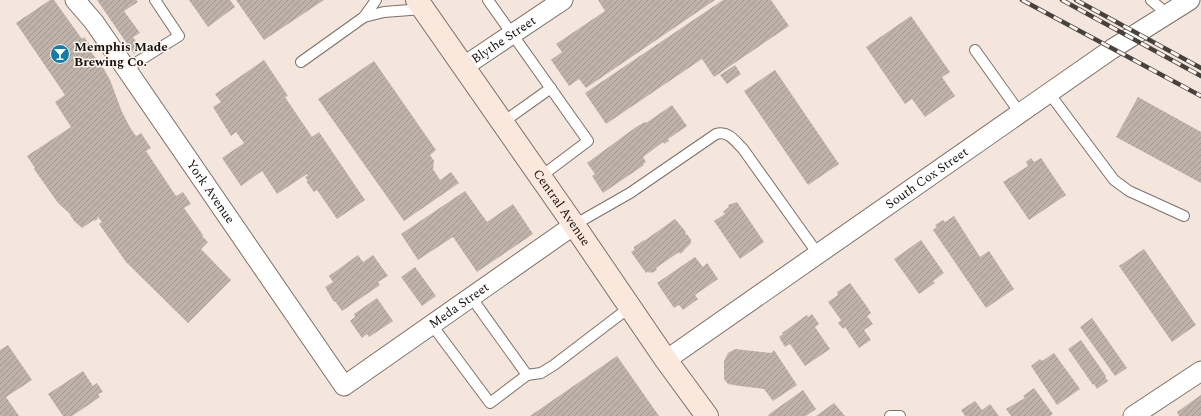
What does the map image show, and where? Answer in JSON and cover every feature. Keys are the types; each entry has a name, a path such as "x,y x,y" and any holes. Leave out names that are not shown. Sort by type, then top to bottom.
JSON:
{"main road":[{"name":"Central Avenue","path":"420,5 574,225 666,360 707,416"}],"street":[{"name":"York Avenue","path":"75,0 94,22 344,386"},
{"name":"Blythe Street","path":"463,67 563,0"},
{"name":"South Cox Street","path":"666,360 1112,49 1190,0"},
{"name":"Meda Street","path":"344,386 574,225"},
{"path":"1133,416 1201,371"}],"lane":[{"path":"126,69 179,36 154,0"},
{"path":"301,62 364,17 376,0"},
{"path":"488,0 588,141 540,177"},
{"path":"1151,0 1167,14"},
{"path":"364,17 420,5"},
{"path":"975,50 1020,113"},
{"path":"502,123 551,88"},
{"path":"1049,93 1114,180 1129,191 1184,216"},
{"path":"574,225 630,193 716,134 725,133 743,149 818,254"},
{"path":"471,297 527,375"},
{"path":"432,325 490,403 527,375 541,373 554,365 630,307"},
{"path":"890,416 900,416"}],"building":[{"path":"50,0 54,0 82,39 84,37 91,46 88,48 104,69 110,80 122,112 131,129 136,136 141,133 151,148 146,151 176,196 183,192 191,204 184,208 203,235 202,236 208,242 201,249 231,280 188,323 126,262 99,224 102,222 98,217 98,219 82,228 74,221 69,213 58,203 34,169 35,168 27,156 71,127 55,102 65,95 16,23"},
{"path":"97,0 136,0 138,2 124,11 140,33 133,37 141,49 134,54"},
{"path":"189,0 230,0 235,7 208,27"},
{"path":"236,0 324,0 264,40"},
{"path":"598,0 715,0 586,88 579,79 569,86 551,60 562,52 556,44 605,11"},
{"path":"723,0 771,0 789,26 714,77 702,59 606,124 585,93"},
{"path":"911,16 950,72 942,77 955,96 925,117 912,99 905,104 866,47"},
{"path":"264,60 288,96 285,97 312,137 319,132 365,200 337,219 317,190 314,192 306,181 308,181 305,177 308,175 307,174 277,194 262,171 241,186 222,158 244,143 236,132 231,136 213,107 221,102 215,94"},
{"path":"374,61 436,150 430,155 434,161 433,169 440,180 451,172 459,183 404,221 318,99"},
{"path":"735,65 741,74 727,84 720,75"},
{"path":"775,70 839,164 808,185 744,91"},
{"path":"1138,97 1201,132 1201,183 1116,137"},
{"path":"672,105 687,126 668,139 669,141 664,144 663,142 643,157 646,162 643,164 644,165 603,193 592,176 595,174 587,163 636,127 645,122 646,123"},
{"path":"1031,158 1034,162 1041,158 1066,195 1029,220 1003,182 1028,166 1026,162"},
{"path":"465,191 487,222 513,204 533,234 477,272 453,237 418,260 401,234"},
{"path":"737,202 764,242 740,259 714,221 725,214 723,212 729,207 728,205"},
{"path":"954,216 980,257 989,251 1014,289 986,308 933,230 937,227 935,225 943,220 945,222"},
{"path":"675,219 686,232 685,233 691,240 691,243 680,254 679,252 656,268 657,270 652,273 649,273 648,271 646,273 631,252 634,250 634,247"},
{"path":"921,240 944,273 933,281 935,283 919,294 894,259"},
{"path":"1144,249 1196,325 1172,342 1119,266"},
{"path":"358,255 363,262 373,255 388,276 378,282 380,285 342,311 335,301 334,302 325,287 333,282 329,276"},
{"path":"695,257 703,267 707,263 718,279 695,295 698,299 683,310 679,305 674,308 657,283"},
{"path":"415,267 436,296 422,306 401,277"},
{"path":"850,283 871,313 867,316 873,324 864,330 871,340 859,348 845,327 843,329 838,323 841,320 828,302 838,295 837,292"},
{"path":"377,298 393,321 369,337 367,334 362,338 350,321 355,317 354,314"},
{"path":"812,314 819,324 815,327 830,349 805,366 790,344 785,347 779,337 783,334 782,333 807,315 808,317"},
{"path":"1092,318 1127,368 1115,376 1080,327"},
{"path":"1081,340 1108,381 1097,389 1068,349"},
{"path":"8,345 32,380 6,397 19,416 0,416 0,350"},
{"path":"735,349 771,353 774,350 797,385 773,401 764,389 728,384 724,379 724,361 728,353"},
{"path":"1054,353 1080,389 1057,405 1031,366 1040,359 1042,361"},
{"path":"617,356 659,416 530,416"},
{"path":"83,371 93,386 97,383 103,392 98,394 100,397 72,416 63,416 48,394"},
{"path":"1034,388 1053,414 1050,416 1011,416 1006,409 1025,398 1023,396"},
{"path":"803,390 816,409 806,416 768,415"},
{"path":"1201,395 1201,416 1179,416 1177,412"},
{"path":"975,401 982,410 990,404 999,416 965,416 961,410"},
{"path":"834,403 845,416 816,416"}],"railway":[{"path":"1022,0 1201,96"},
{"path":"1062,0 1201,76"},
{"path":"1076,0 1201,68"}],"place":[{"name":"Memphis Made Brewing Co.","path":"60,54"}]}
